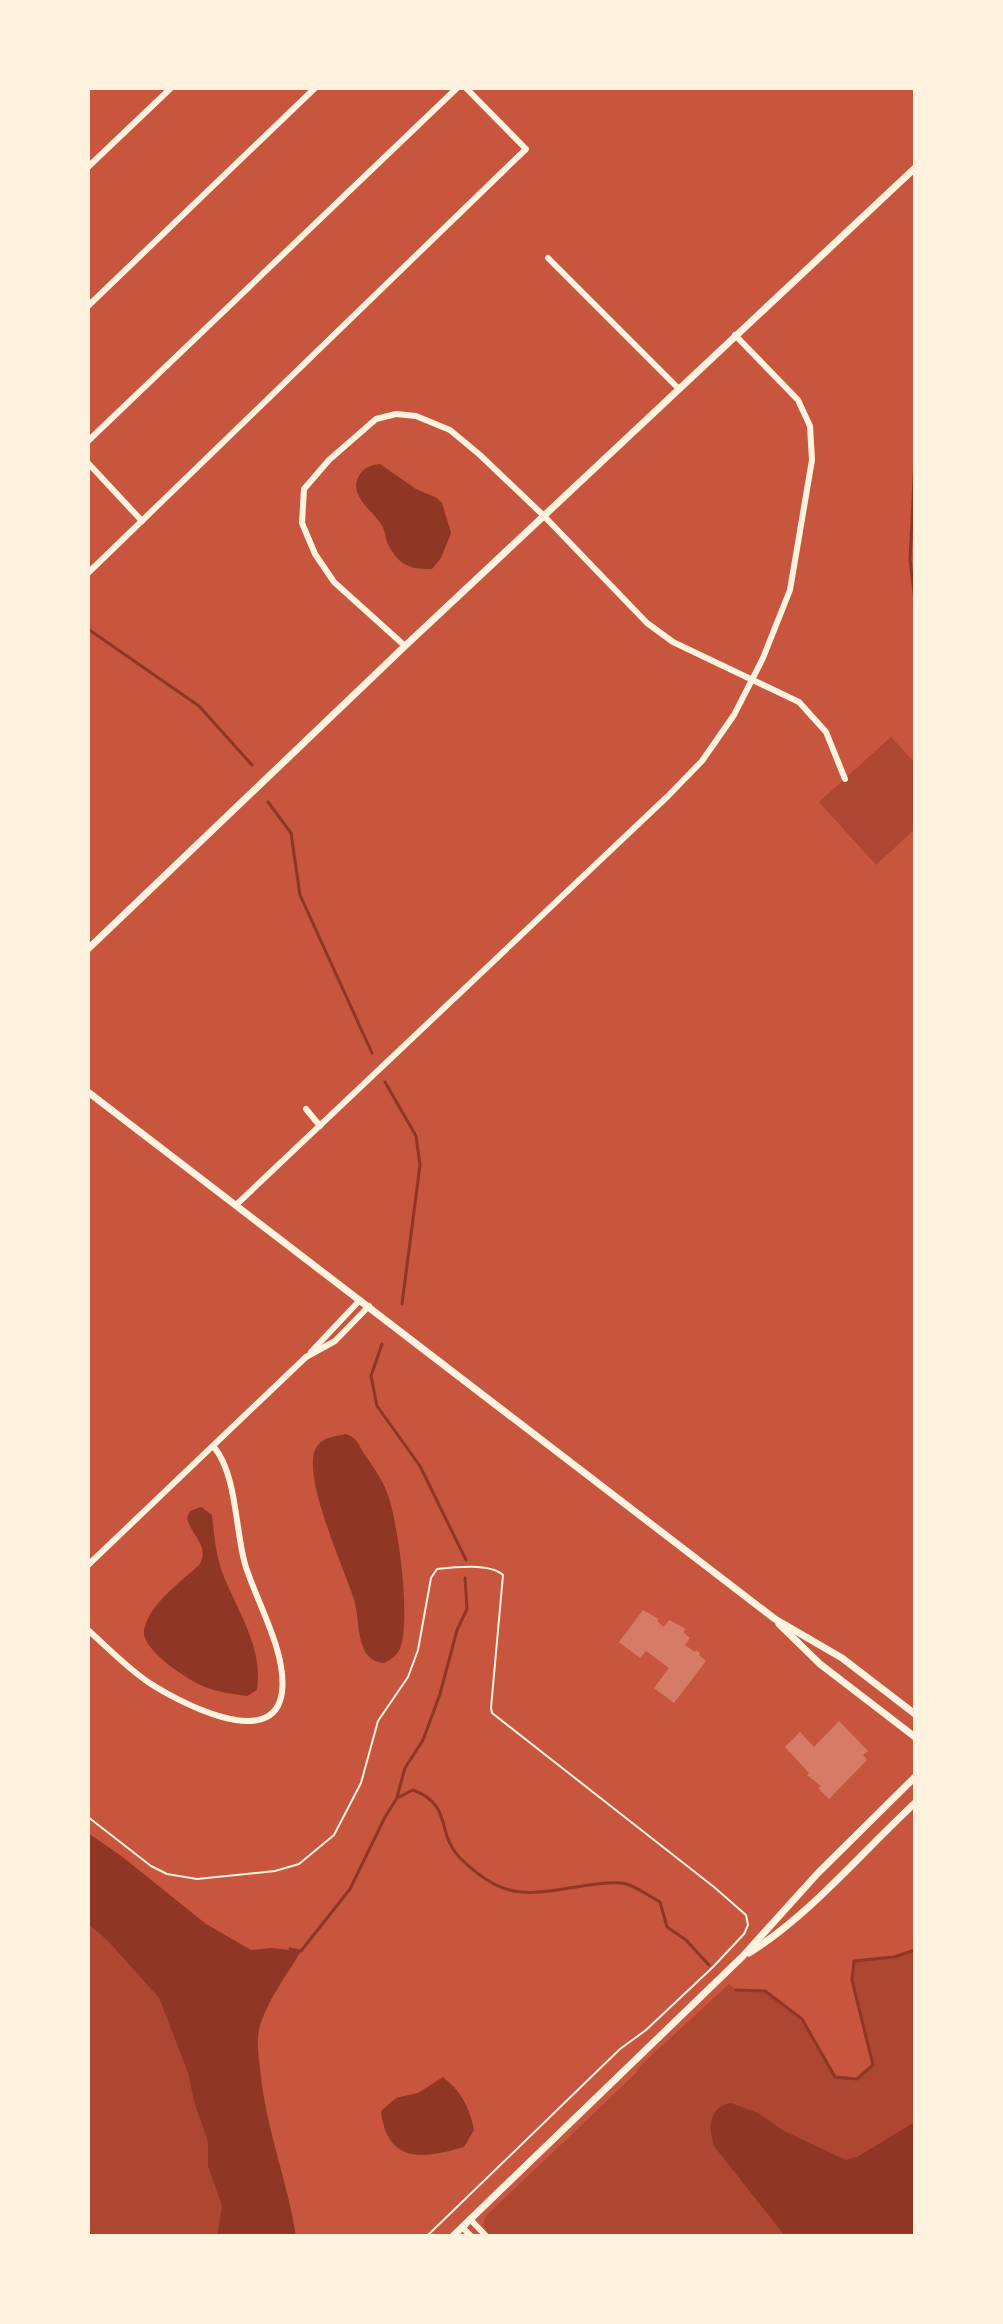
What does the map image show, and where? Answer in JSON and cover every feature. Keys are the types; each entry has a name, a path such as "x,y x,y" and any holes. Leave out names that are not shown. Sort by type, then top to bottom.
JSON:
{"street":[{"path":"88,167 171,88"},
{"path":"88,306 315,88"},
{"path":"88,441 457,88"},
{"path":"88,573 526,149 466,88"},
{"path":"88,949 678,388 915,168"},
{"path":"548,258 678,388"},
{"path":"236,1205 702,761 734,715 753,679 790,590 812,460 810,426 798,400 735,335"},
{"path":"405,646 334,582 315,554 302,523 304,489 340,449 376,419 396,414 416,416 450,430 544,516 647,623 673,642 799,702 826,732 845,779"},
{"path":"88,463 142,521"},
{"path":"88,1092 775,1619 842,1658 915,1714"},
{"path":"306,1109 320,1126"},
{"path":"88,1565 214,1447 360,1300"},
{"path":"306,1357 335,1341 369,1306"},
{"path":"88,1630 136,1673 184,1702 236,1721 250,1722 276,1708 282,1693 275,1646 244,1561 227,1472 222,1457 214,1447"},
{"path":"775,1619 820,1664 915,1737"},
{"path":"453,2236 743,1956 818,1873 915,1777"},
{"path":"743,1956 769,1939 840,1877 915,1803"},
{"path":"470,2219 486,2236"},
{"path":"462,2227 471,2236"}],"path":[{"path":"88,1817 151,1866 176,1876 197,1879 275,1871 299,1864 334,1835 350,1808 361,1783 378,1721 413,1666 431,1578 440,1569 500,1571 504,1583 492,1713 714,1887 746,1915 748,1925 744,1934 713,1967 646,2030 620,2049 427,2236"}],"shaded area":[{"path":"380,464 442,503 451,533 441,558 432,569 413,568 398,559 388,545 381,524 359,496 356,483 361,473 368,467"},
{"path":"891,737 915,763 915,829 876,865 819,802"},
{"path":"346,1434 357,1442 382,1481 396,1531 404,1594 403,1632 398,1652 384,1663 375,1661 364,1649 355,1603 318,1498 314,1476 313,1458 318,1445"},
{"path":"201,1507 212,1515 221,1569 253,1645 258,1674 257,1690 247,1696 198,1684 157,1655 145,1638 144,1630 152,1611 200,1564 201,1546 187,1518 190,1511"},
{"path":"88,1833 206,1924 251,1950 301,1951 263,2016 258,2042 266,2111 296,2236 217,2236 222,2206 208,2167 208,2142 188,2073 159,1998 107,1940 88,1924"},
{"path":"88,1924 107,1940 159,1998 188,2073 208,2142 208,2167 222,2206 217,2236 88,2236"},
{"path":"915,1950 915,2236 490,2236 483,2225 487,2215 729,1984 736,1990 765,1991 802,2019 835,2076 857,2079 873,2065 852,1980 854,1961 894,1957"},
{"path":"443,2077 460,2094 470,2114 474,2130 464,2147 421,2155 399,2149 391,2141 381,2111 396,2098 418,2093"},
{"path":"731,2103 758,2113 784,2131 846,2160 857,2157 915,2122 915,2236 785,2236 714,2146 711,2132 714,2113"}],"building":[{"path":"643,1610 659,1619 657,1621 664,1627 669,1620 686,1629 683,1632 690,1638 685,1645 700,1653 706,1661 674,1703 654,1688 669,1668 646,1651 640,1658 619,1642"},
{"path":"839,1721 868,1751 863,1755 867,1760 829,1799 785,1747 800,1732 814,1747"}],"waterway":[{"path":"915,459 910,560 915,600"},
{"path":"88,629 199,706 252,765"},
{"path":"268,802 291,833 300,895 372,1053"},
{"path":"385,1082 416,1136 420,1165 402,1304"},
{"path":"382,1344 371,1376 377,1406 420,1466 466,1560"},
{"path":"397,1797 405,1768 423,1740 440,1694 457,1630 467,1609 465,1578"},
{"path":"290,1949 301,1951 350,1889 397,1798 413,1790 434,1803 452,1848 459,1857 490,1881 509,1890 524,1892 605,1883 631,1886 660,1902 667,1927 686,1940 709,1965"},
{"path":"736,1990 765,1991 802,2019 835,2077 857,2079 873,2065 852,1980 854,1961 894,1957 915,1950"}]}
